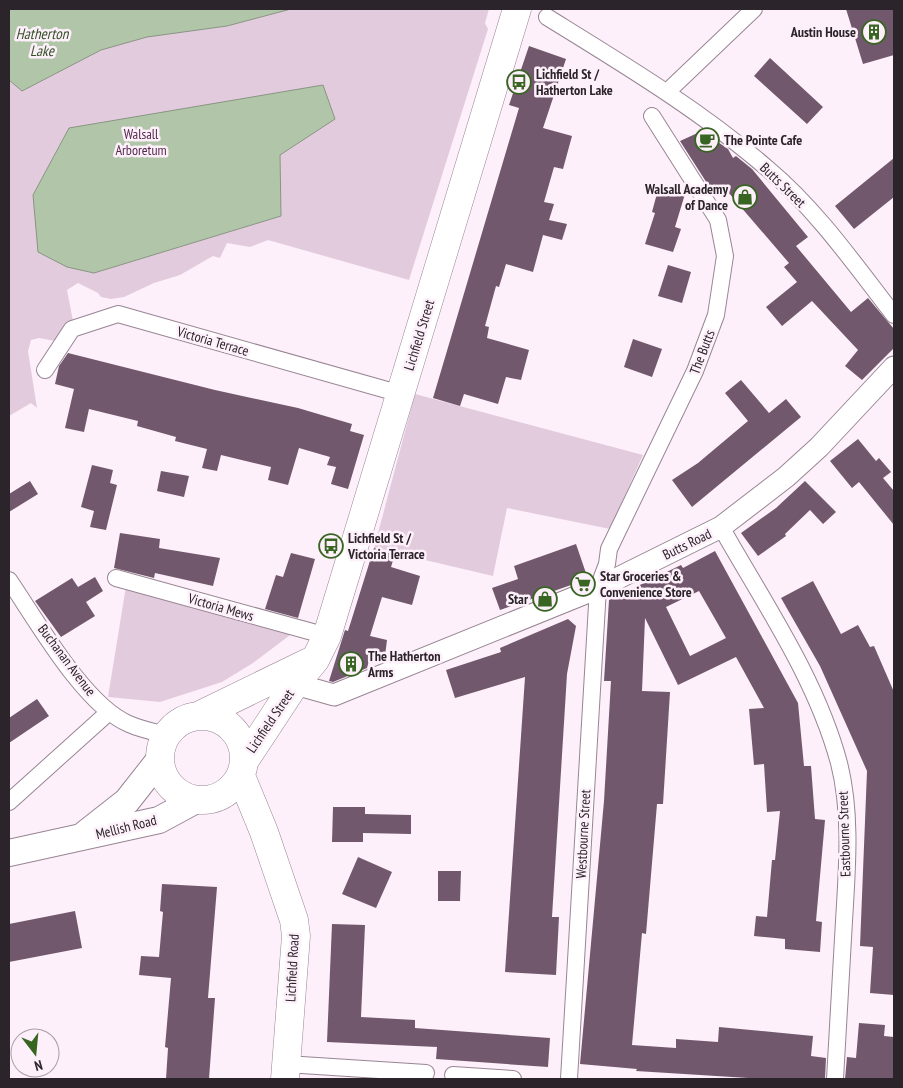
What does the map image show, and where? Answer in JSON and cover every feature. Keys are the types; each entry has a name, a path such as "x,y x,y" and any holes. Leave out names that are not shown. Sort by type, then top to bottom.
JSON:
{"highway":[{"name":"Lichfield Street","path":"243,768 321,648 401,394 517,9"},
{"name":"Lichfield Street","path":"200,715 321,648"},
{"path":"206,799 231,789 243,768 241,740 233,728 215,717 200,715 182,720 163,747 161,770 168,784 182,795 206,799 264,832"},
{"name":"Lichfield Road","path":"243,768 294,920 296,936 285,1071"}],"main road":[{"name":"Mellish Road","path":"81,837 126,800 163,747"},
{"name":"Mellish Road","path":"9,853 159,820 206,799"}],"street":[{"path":"668,92 754,9"},
{"name":"Butts Street","path":"547,17 668,92 769,169 811,212 894,315"},
{"name":"The Butts","path":"598,588 607,564 609,549 695,371 716,315 725,256 718,220 652,116"},
{"name":"Victoria Terrace","path":"45,370 72,329 118,314 401,394"},
{"name":"Butts Road","path":"296,684 334,695 598,588 721,527 786,477 812,453 894,367"},
{"name":"Eastbourne Street","path":"721,527 800,666 828,728 839,764 846,805 847,864 835,1079"},
{"name":"Victoria Mews","path":"116,578 321,648"},
{"name":"Buchanan Avenue","path":"9,580 81,684 109,712 163,747"},
{"name":"Westbourne Street","path":"569,1079 598,588"},
{"path":"9,802 109,712"},
{"path":"285,1071 426,1073"},
{"path":"453,1075 513,1079"}],"green space":[{"name":"Walsall Arboretum","path":"9,9 489,9 485,23 488,29 409,280 268,240 250,247 227,243 220,258 213,256 180,275 154,283 124,297 111,299 101,297 98,293 78,283 67,290 73,321 55,341 39,338 31,340 28,351 37,408 31,403 9,416"},
{"path":"415,394 643,455 610,529 507,508 493,576 374,548"},
{"path":"126,586 298,629 253,663 222,682 160,702 108,697"}],"water":[{"name":"Hatherton Lake","path":"9,9 291,9 227,26 147,37 101,50 22,91 9,80"},
{"path":"323,85 335,119 280,155 281,216 94,273 67,267 38,252 33,195 69,128"}],"building":[{"name":"Austin House","path":"846,9 894,9 894,55 863,64"},
{"path":"529,46 566,59 543,128 572,136 563,169 554,167 544,202 554,204 549,220 567,224 562,240 543,235 533,272 506,264 499,287 496,286 485,326 489,327 487,338 529,350 521,380 506,377 498,404 464,394 460,406 433,398 519,108 509,105"},
{"path":"770,58 823,107 807,124 754,76"},
{"path":"702,131 728,149 733,158 736,156 752,169 808,237 796,246 851,312 868,298 894,329 894,348 862,380 845,366 858,350 812,301 782,326 766,307 797,282 784,267 789,263 722,185 712,191 680,141"},
{"path":"894,158 894,197 854,229 835,206"},
{"path":"659,186 685,194 675,227 681,229 673,252 645,244 655,213 652,212"},
{"path":"668,265 691,272 682,303 658,296"},
{"path":"633,339 662,349 652,377 624,367"},
{"path":"68,353 215,390 298,408 352,424 350,431 364,435 348,489 331,484 336,467 327,465 330,457 299,448 288,485 268,480 271,467 221,455 217,471 202,468 207,449 175,441 176,437 137,426 138,421 89,409 84,432 65,428 74,389 55,384 59,366"},
{"path":"741,380 769,413 786,399 801,417 692,507 672,480 698,463 748,421 725,393"},
{"path":"858,439 876,461 879,458 891,472 883,478 894,491 894,525 859,482 852,488 830,461"},
{"path":"92,465 113,470 110,483 117,485 106,530 90,527 94,511 81,507"},
{"path":"161,471 189,476 184,497 157,491"},
{"path":"30,481 38,494 9,512 9,494"},
{"path":"805,481 836,512 823,524 810,510 785,534 786,536 758,556 741,533 776,508"},
{"path":"120,533 160,539 159,548 220,558 213,586 155,573 154,578 114,568"},
{"path":"576,544 588,579 500,610 492,588 518,579 514,566"},
{"path":"374,548 395,554 391,567 420,576 412,605 382,597 370,636 387,640 385,656 371,653 367,668 333,682 329,681 345,630 348,631"},
{"path":"715,551 798,703 804,766 811,766 815,819 825,820 816,921 822,922 820,952 785,949 785,939 754,936 756,916 767,917 772,860 775,860 780,811 767,812 764,764 754,765 749,709 764,708 736,657 678,685 645,618 642,691 670,692 663,804 657,804 646,934 642,933 632,1045 676,1048 676,1039 718,1042 719,1027 813,1036 811,1056 826,1058 825,1079 766,1079 636,1071 637,1069 580,1064 604,801 611,681 604,681 609,600 681,565 683,568","holes":["699,591 726,638 690,656 666,607"]},
{"path":"291,553 315,559 298,618 265,609 276,575 283,577"},
{"path":"95,577 103,591 86,602 95,616 61,637 35,601 72,578 78,587"},
{"path":"813,581 841,634 858,625 870,647 874,646 894,692 894,995 870,993 873,947 860,946 867,771 820,666 781,598"},
{"path":"568,619 576,626 567,674 552,917 559,917 556,975 505,972 525,677 455,698 446,670 501,652 500,648"},
{"path":"37,699 49,716 9,743 9,718"},
{"path":"333,807 365,807 365,814 411,815 411,834 363,833 363,842 332,842"},
{"path":"358,857 392,872 376,908 342,894"},
{"path":"438,871 461,871 460,901 438,901"},
{"path":"162,884 217,887 208,998 215,998 209,1079 166,1079 168,1048 165,1047 171,978 139,975 141,956 159,957 163,912 160,911"},
{"path":"75,911 82,948 9,962 9,924"},
{"path":"332,924 365,925 361,1017 415,1020 415,1028 550,1038 548,1067 436,1059 437,1047 327,1042"},
{"path":"859,1023 885,1025 884,1036 894,1037 894,1079 845,1079 847,1057 856,1058"}],"place":[{"name":"Austin House","path":"874,32"},
{"name":"Lichfield St / Hatherton Lake","path":"519,82"},
{"name":"The Pointe Cafe","path":"707,140"},
{"name":"Walsall Academy of Dance","path":"745,197"},
{"name":"Lichfield St / Victoria Terrace","path":"331,546"},
{"name":"Star Groceries & Convenience Store","path":"583,584"},
{"name":"Star","path":"545,599"},
{"name":"The Hatherton Arms","path":"351,664"}]}
